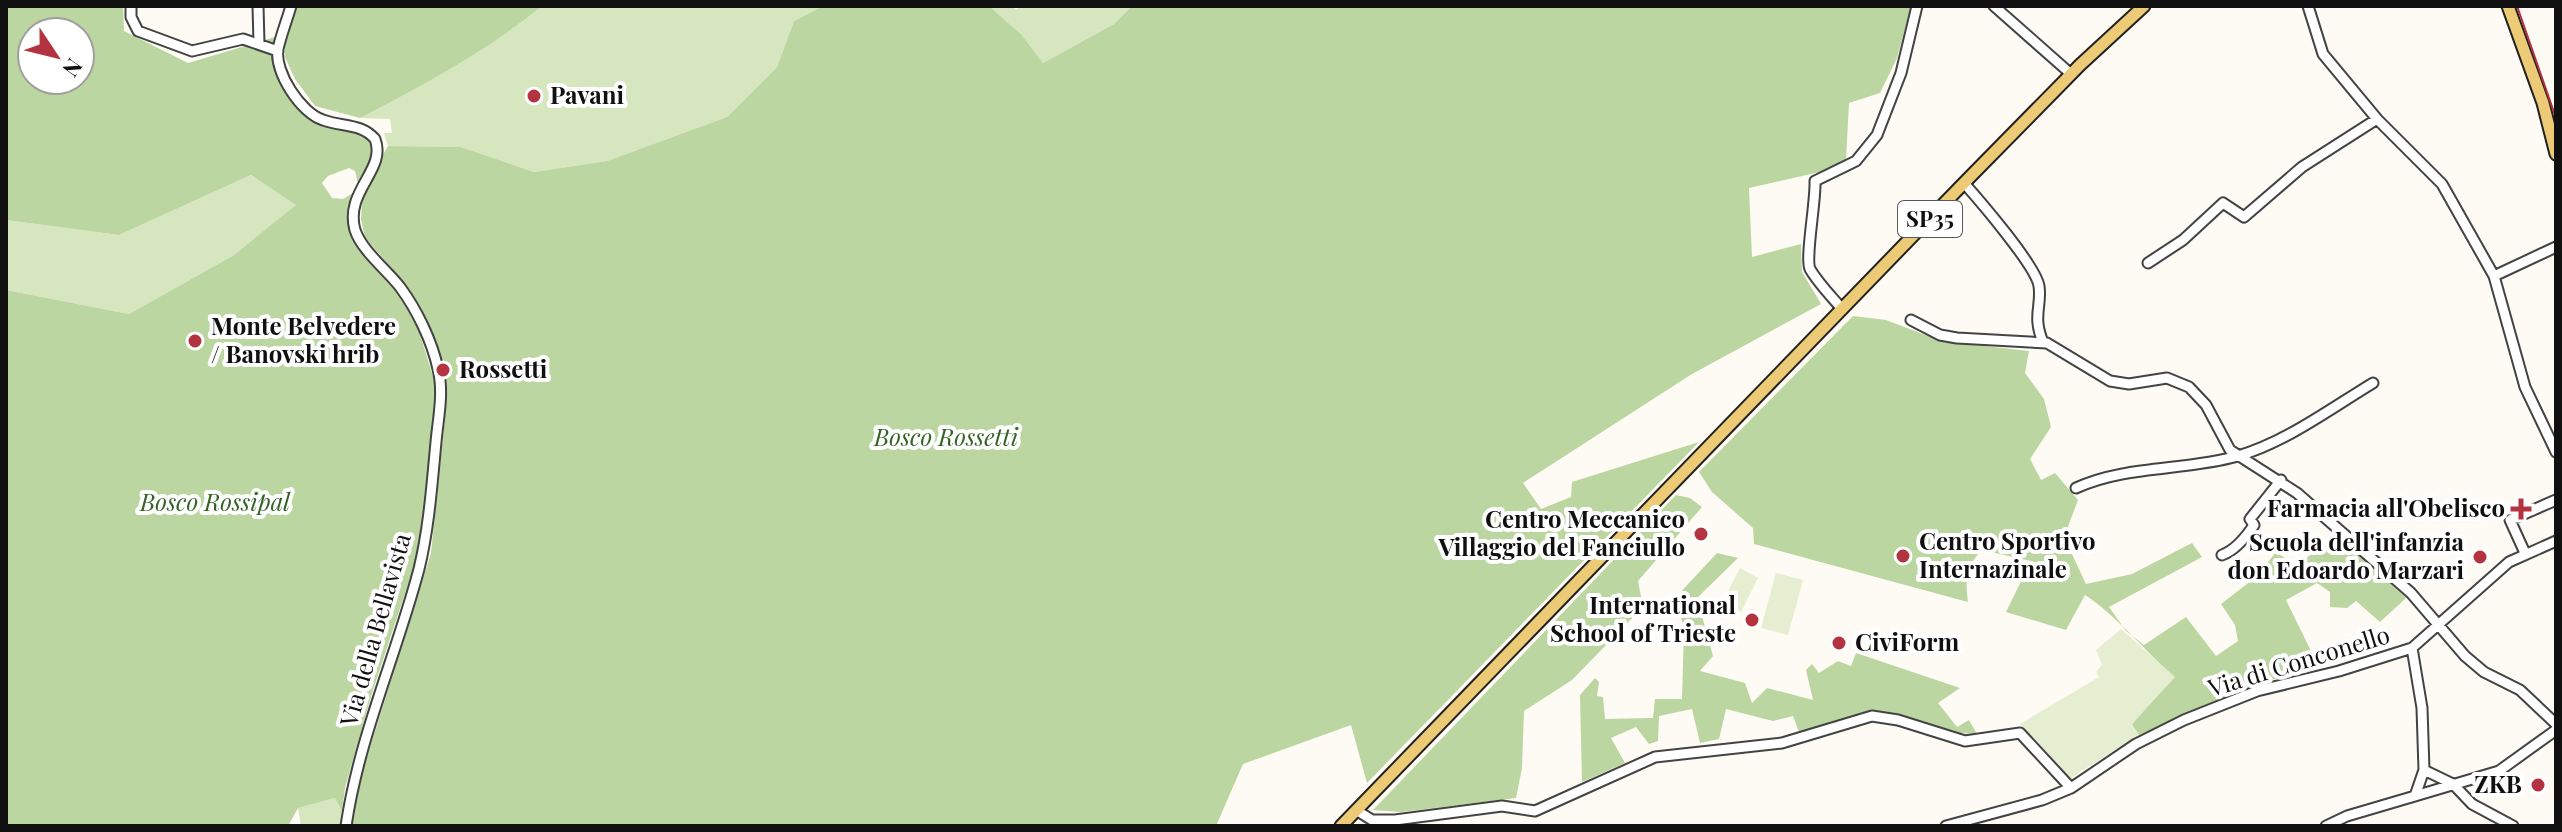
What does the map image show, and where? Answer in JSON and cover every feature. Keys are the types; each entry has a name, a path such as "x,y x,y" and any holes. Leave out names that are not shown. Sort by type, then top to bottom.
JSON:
{"main road":[{"name":"SP35","path":"1341,826 1964,183 2071,74 2144,6"},
{"path":"2508,6 2543,103 2556,154"}],"street":[{"path":"131,6 131,17 138,31 192,51 243,39 278,51 291,6"},
{"path":"258,6 259,43"},
{"path":"1842,309 1811,270 1807,259 1815,213 1815,181 1856,161 1877,135 1901,73 1917,6"},
{"path":"1994,6 2071,74"},
{"path":"2308,6 2323,54 2377,119 2442,184 2494,276 2525,387 2556,452"},
{"name":"Via della Bellavista","path":"278,51 290,87 307,110 322,120 368,131 377,143 375,164 355,198 354,225 357,234 411,304 432,350 440,381 433,474 422,553 362,746 349,795 346,826"},
{"path":"2148,263 2183,240 2223,203 2244,217 2302,167 2377,119"},
{"path":"1964,183 2030,268 2039,286 2037,318 2043,342"},
{"path":"2494,276 2556,247"},
{"path":"1911,320 1940,335 1957,338 2043,342 2110,381 2129,384 2167,378 2189,387 2199,395 2238,456 2281,480 2360,546 2484,672 2520,690 2556,724"},
{"path":"2076,488 2102,478 2238,456 2273,442 2373,383"},
{"path":"2222,555 2231,552 2251,530 2254,525 2250,519 2281,480"},
{"path":"2525,553 2510,520 2556,500"},
{"name":"Via di Conconello","path":"1946,826 2042,800 2071,788 2129,748 2184,720 2257,691 2339,671 2412,648 2509,562 2556,541"},
{"path":"2412,648 2422,708 2424,770 2415,796"},
{"path":"1356,810 1372,820 1460,814 1502,806 1535,811 1655,757 1782,743 1882,716 1965,741 2020,733 2071,788"},
{"path":"2326,826 2347,816 2499,771 2556,730"},
{"path":"2424,770 2453,784 2472,804 2513,826"}],"green space":[{"name":"Bosco Rossipal","path":"6,6 123,6 124,31 188,63 275,37 284,86 298,108 317,122 366,134 370,141 373,153 358,184 355,171 349,168 328,176 322,183 332,198 343,199 353,193 351,233 401,298 418,328 436,386 420,548 372,693 345,788 342,811 335,798 298,808 288,826 6,826 6,290 129,314 234,255 296,205 251,175 119,235 6,220"},
{"path":"296,6 542,6 477,53 360,118 315,106 295,79 285,57 285,39"},
{"path":"542,6 823,6 794,21 777,67 727,117 607,161 534,172 461,147 388,146 384,133 392,133 390,119 360,118 477,53"},
{"name":"Bosco Rossetti","path":"823,6 989,6 1021,34 1043,63 1114,24 1132,6 1911,6 1897,58 1880,93 1849,103 1846,160 1828,170 1749,188 1752,257 1801,244 1802,272 1821,304 1692,374 1523,483 1541,509 1571,497 1572,482 1699,442 1367,783 1351,725 1243,764 1216,826 350,826 361,776 431,553 446,408 441,361 433,334 403,281 365,238 361,219 363,189 388,146 461,147 534,172 607,161 727,117 777,67 794,21"},
{"path":"989,6 1012,6 1016,10 1021,6 1132,6 1114,24 1043,63 1021,34"},
{"path":"251,175 297,205 234,255 129,314 6,290 6,220 119,235"},
{"path":"1853,316 1886,320 1941,341 2029,351 2025,373 2044,399 2051,427 2030,459 2041,480 2055,473 2078,500 2064,537 2086,584 2132,574 2192,543 2202,557 2109,607 2123,626 2085,595 2066,630 2006,612 2031,561 1982,550 1968,574 1968,602 1754,544 1753,528 1712,492 1699,472"},
{"path":"1676,495 1690,498 1702,507 1638,581 1643,607 1572,680 1524,711 1522,768 1516,798 1401,812 1373,810"},
{"path":"2338,537 2406,598 2380,622 2356,601 2347,608 2330,607 2330,592 2317,583 2286,600 2311,651 2312,671 2261,682 2139,735 2131,725 2174,677 2133,636 2144,645 2186,617 2216,656 2238,641 2235,625 2221,604 2256,577 2276,552 2295,565"},
{"path":"1717,553 1738,558 1697,598 1713,656 1700,671 1745,683 1752,703 1767,688 1813,700 1806,670 1812,664 1819,673 1838,661 1851,666 1856,653 1960,688 1938,703 1957,727 1969,720 1977,734 1960,733 1872,710 1799,732 1793,716 1773,721 1726,709 1719,739 1700,743 1692,709 1659,716 1658,741 1649,744 1636,727 1611,738 1625,763 1582,782 1580,695 1595,678 1599,682 1597,696 1603,697 1605,719 1653,718 1655,699 1682,699 1684,629 1676,597"},
{"path":"1740,568 1758,578 1741,612 1722,603"},
{"path":"1776,573 1803,580 1788,635 1761,628"},
{"path":"2121,629 2175,677 2132,724 2139,735 2069,779 2020,724 2099,677 2096,672 2102,665 2096,650"},
{"path":"335,798 342,811 341,826 301,826 298,808"}],"tram line":[{"path":"2517,6 2556,118"}],"place":[{"name":"Pavani","path":"534,96"},
{"name":"Monte Belvedere / Banovski hrib","path":"195,341"},
{"name":"Rossetti","path":"443,370"},
{"name":"Farmacia all'Obelisco","path":"2521,509"},
{"name":"Centro Meccanico Villaggio del Fanciullo","path":"1701,534"},
{"name":"Centro Sportivo Internazinale","path":"1903,556"},
{"name":"Scuola dell'infanzia don Edoardo Marzari","path":"2480,557"},
{"name":"International School of Trieste","path":"1752,620"},
{"name":"CiviForm","path":"1839,643"},
{"name":"ZKB","path":"2538,785"}]}
